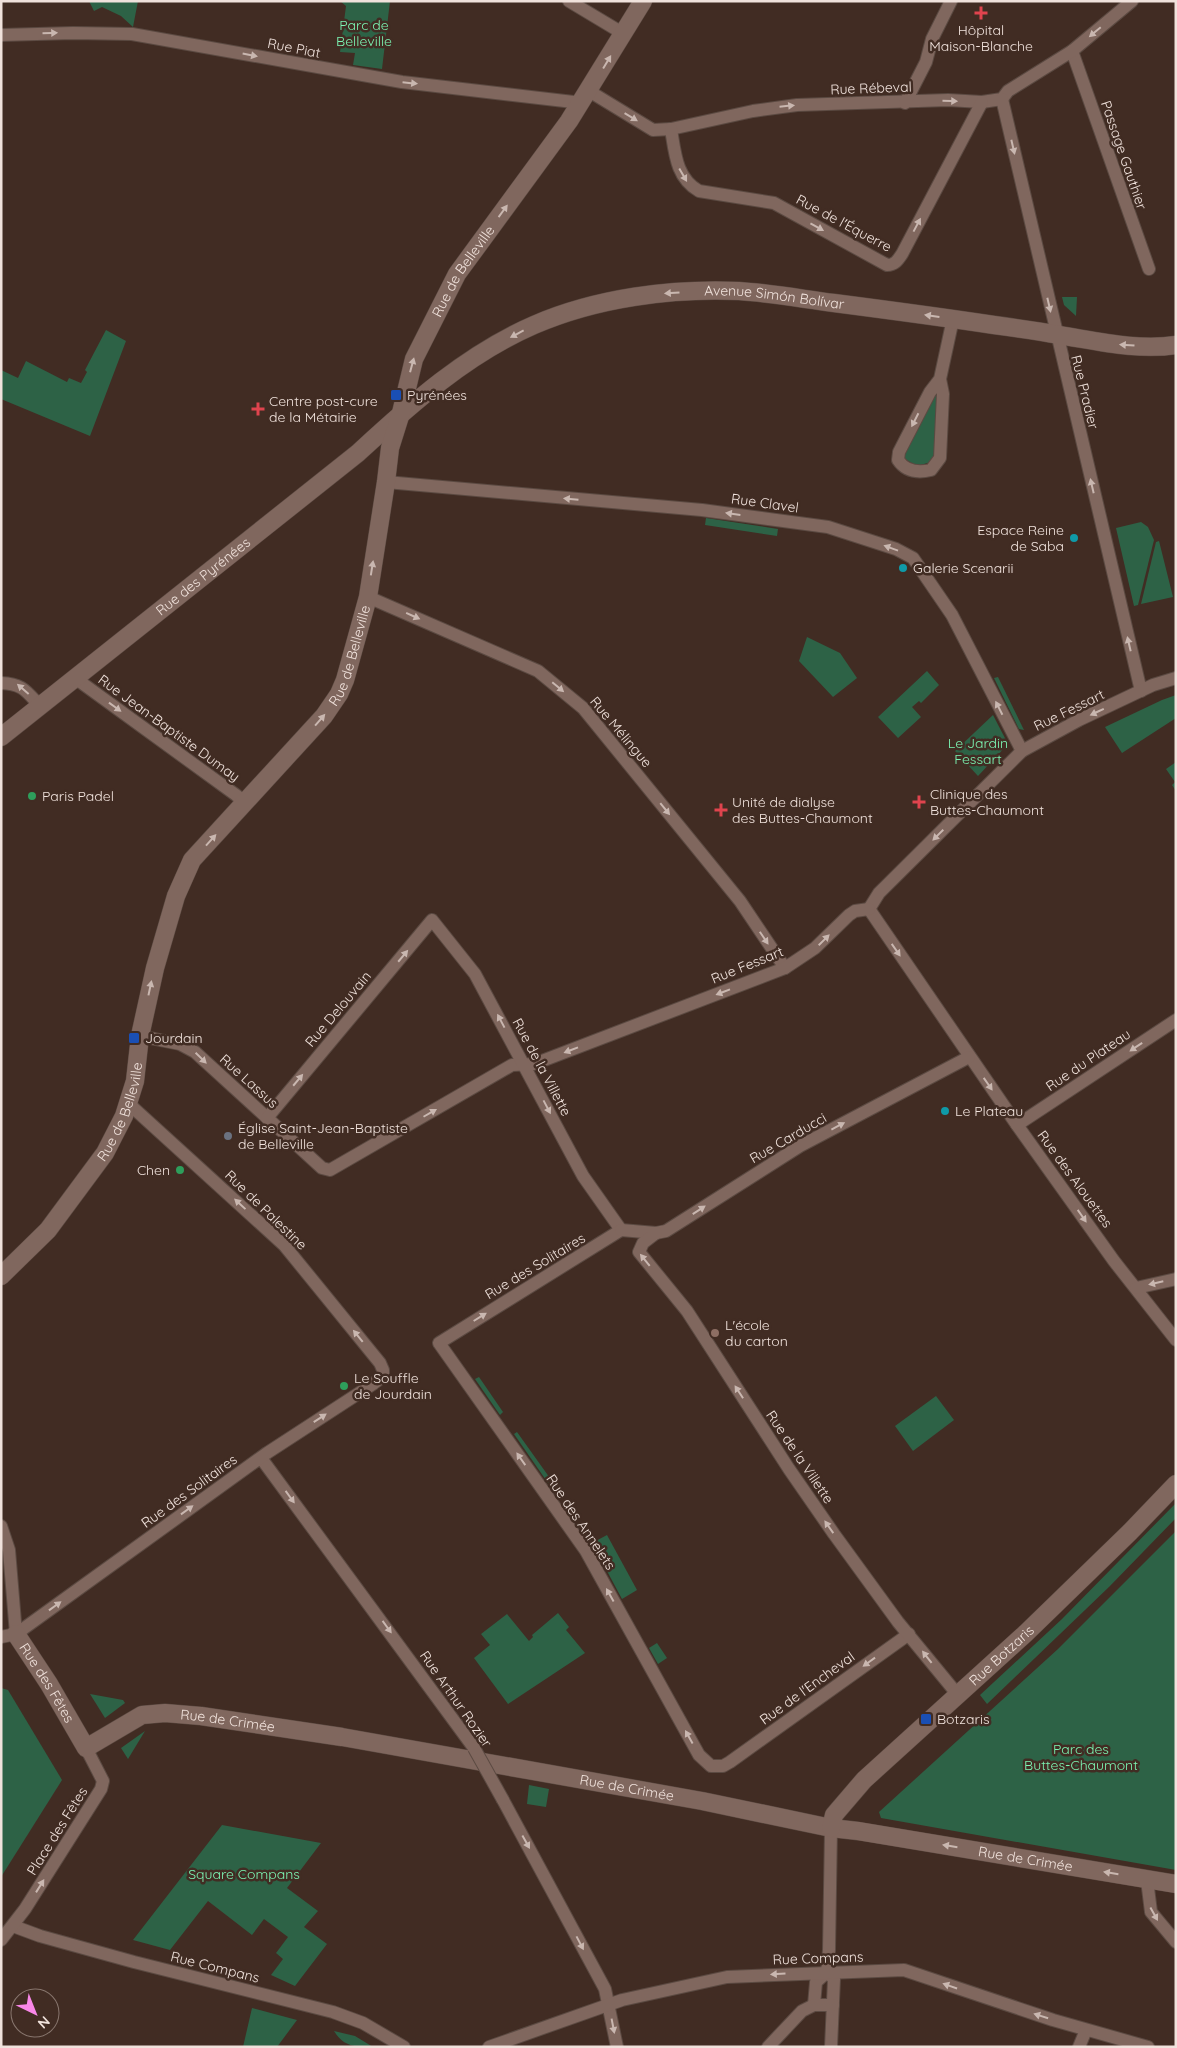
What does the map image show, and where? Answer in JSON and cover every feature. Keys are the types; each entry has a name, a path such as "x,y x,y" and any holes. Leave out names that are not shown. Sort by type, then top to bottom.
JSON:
{"main road":[{"name":"Rue de Belleville","path":"1,1276 48,1230 105,1153 129,1104 135,1081 140,1036 154,968 176,896 192,860 324,716 339,694 368,597 390,448 401,413 414,359 457,274 586,97 644,1"},
{"name":"Avenue Simón Bolívar","path":"401,413 437,383 488,349 534,325 622,299 701,291 741,291 954,319 1113,344 1160,347 1176,345"},
{"name":"Rue des Pyrénées","path":"1,737 358,453 401,413"},
{"name":"Rue Botzaris","path":"831,1828 834,1815 864,1780 1068,1593 1176,1484"},
{"name":"Rue des Fêtes","path":"9,1636 49,1684 86,1748"},
{"name":"Rue de Crimée","path":"86,1748 142,1715 165,1713 201,1716 342,1737 683,1798 831,1828 1176,1884"}],"street":[{"path":"569,1 624,34"},
{"path":"905,103 926,62 932,39 951,1"},
{"path":"1002,99 1008,91 1072,51 1132,1"},
{"name":"Rue Piat","path":"1,35 132,34 402,82 586,97"},
{"name":"Passage Gauthier","path":"1072,51 1148,269"},
{"name":"Rue Rébeval","path":"586,97 653,130 671,129 777,107 948,100 982,102 1002,99"},
{"name":"Rue Pradier","path":"1002,99 1141,691"},
{"name":"Rue de l'Équerre","path":"671,129 679,171 691,187 699,192 774,203 887,265 891,265 902,254 982,102"},
{"path":"940,379 943,394 940,458 931,470 917,473 902,465 898,460 899,452 930,392 940,379 954,319"},
{"name":"Rue Clavel","path":"386,482 712,511 828,527 896,549 913,558 952,616 1022,751"},
{"name":"Rue Mélingue","path":"368,597 538,671 583,708 740,901 785,968"},
{"name":"Rue Jean-Baptiste Dumay","path":"75,678 245,803"},
{"name":"Rue Fessart","path":"326,1170 335,1167 512,1065 534,1064 785,968 816,948 849,915 855,911 868,909 879,893 1022,751 1079,720 1141,691 1176,678"},
{"path":"1,683 16,684 22,687 40,706"},
{"name":"Rue des Alouettes","path":"868,909 969,1057 1114,1261 1176,1340"},
{"name":"Rue de la Villette","path":"432,920 475,974 583,1176 621,1230"},
{"name":"Rue Delouvain","path":"267,1118 432,920"},
{"name":"Rue du Plateau","path":"1017,1125 1176,1020"},
{"name":"Rue Lassus","path":"140,1036 180,1044 194,1052 326,1170"},
{"name":"Rue Carducci","path":"621,1230 656,1233 670,1229 800,1146 969,1057"},
{"name":"Rue de Palestine","path":"129,1104 284,1245 380,1363 383,1376"},
{"name":"Rue des Solitaires","path":"439,1343 621,1230"},
{"name":"Rue de la Villette","path":"656,1233 643,1243 639,1252 687,1311 794,1477 857,1566 958,1695"},
{"path":"1136,1288 1176,1279"},
{"name":"Rue des Annelets","path":"439,1343 586,1551 699,1755 711,1766 723,1766"},
{"name":"Rue des Solitaires","path":"9,1636 261,1458 383,1376"},
{"name":"Rue Arthur Rozier","path":"261,1458 474,1748 605,1989 617,2047"},
{"name":"Rue des Fêtes","path":"1,1526 9,1550 9,1636"},
{"name":"Rue de l'Encheval","path":"723,1766 909,1634"},
{"name":"Place des Fêtes","path":"1,1940 13,1926 101,1789 103,1781 86,1748"},
{"path":"814,2005 816,1982 827,1972 831,1828"},
{"path":"1147,1880 1151,1912 1176,1942"},
{"name":"Rue Compans","path":"13,1926 40,1936 134,1962 332,2012 363,2023 404,2047"},
{"name":"Rue Compans","path":"489,2047 609,2005 726,1977 904,1970 996,2002 1148,2047"},
{"path":"827,1972 834,1980 831,2047"},
{"path":"768,2047 802,2011 814,2005 833,2005"},
{"path":"1079,2047 1086,2030"}],"green space":[{"path":"89,1 138,1 133,27 121,16 102,7 94,11"},
{"name":"Parc de Belleville","path":"340,1 390,1 382,69 353,65 355,53 340,52 346,6"},
{"path":"1062,297 1077,297 1076,316 1064,305"},
{"path":"106,330 126,341 90,436 1,399 1,370 18,378 26,361 67,382 69,378 81,383 87,372 85,370"},
{"path":"934,393 939,394 935,457 931,462 917,466 905,459 902,453"},
{"path":"706,518 778,529 777,536 705,525"},
{"path":"1141,522 1148,527 1154,540 1138,605 1134,606 1116,528"},
{"path":"1159,541 1173,597 1141,604 1156,542"},
{"path":"807,637 840,653 857,678 833,697 799,661"},
{"path":"927,671 939,685 921,703 919,701 912,707 921,717 898,738 878,717"},
{"path":"998,677 1024,730 1019,729 994,678"},
{"path":"1176,695 1176,718 1122,753 1105,727"},
{"name":"Le Jardin Fessart","path":"993,715 1008,744 978,776 955,751"},
{"path":"1176,762 1176,791 1172,785 1175,782 1166,769"},
{"path":"479,1377 503,1412 500,1415 475,1379"},
{"path":"936,1396 954,1420 913,1451 895,1426"},
{"path":"517,1432 552,1481 548,1483 514,1434"},
{"path":"1176,1503 1176,1518 1110,1586 987,1704 980,1695 1062,1619"},
{"name":"Parc des Buttes-Chaumont","path":"1176,1531 1176,1870 881,1818 879,1812 1058,1649"},
{"path":"607,1535 637,1590 622,1599 592,1543"},
{"path":"558,1613 569,1627 566,1630 585,1653 508,1704 474,1658 490,1645 481,1634 507,1614 529,1641 533,1637 532,1635"},
{"path":"657,1643 667,1658 658,1664 649,1648"},
{"path":"1,1688 8,1690 62,1780 1,1877"},
{"path":"90,1694 123,1700 125,1703 105,1718"},
{"path":"145,1731 128,1759 121,1748"},
{"path":"529,1785 549,1789 546,1807 527,1804"},
{"name":"Square Compans","path":"222,1825 321,1843 287,1888 318,1911 304,1927 327,1944 295,1986 271,1975 283,1959 276,1953 288,1937 264,1919 252,1935 208,1901 170,1950 133,1940"},
{"path":"252,2008 297,2020 277,2047 243,2047"},
{"path":"334,2031 355,2036 373,2047 350,2045 342,2040"}],"place":[{"name":"Hôpital Maison-Blanche","path":"981,13"},
{"name":"Pyrénées","path":"396,395"},
{"name":"Centre post-cure de la Métairie","path":"258,409"},
{"name":"Espace Reine de Saba","path":"1074,538"},
{"name":"Galerie Scenarii","path":"903,568"},
{"name":"Paris Padel","path":"32,796"},
{"name":"Clinique des Buttes-Chaumont","path":"919,802"},
{"name":"Unité de dialyse des Buttes-Chaumont","path":"721,810"},
{"name":"Jourdain","path":"134,1038"},
{"name":"Le Plateau","path":"945,1111"},
{"name":"Église Saint-Jean-Baptiste de Belleville","path":"228,1136"},
{"name":"Chen","path":"180,1170"},
{"name":"L'école du carton","path":"715,1333"},
{"name":"Le Souffle de Jourdain","path":"344,1386"},
{"name":"Botzaris","path":"926,1719"}]}
